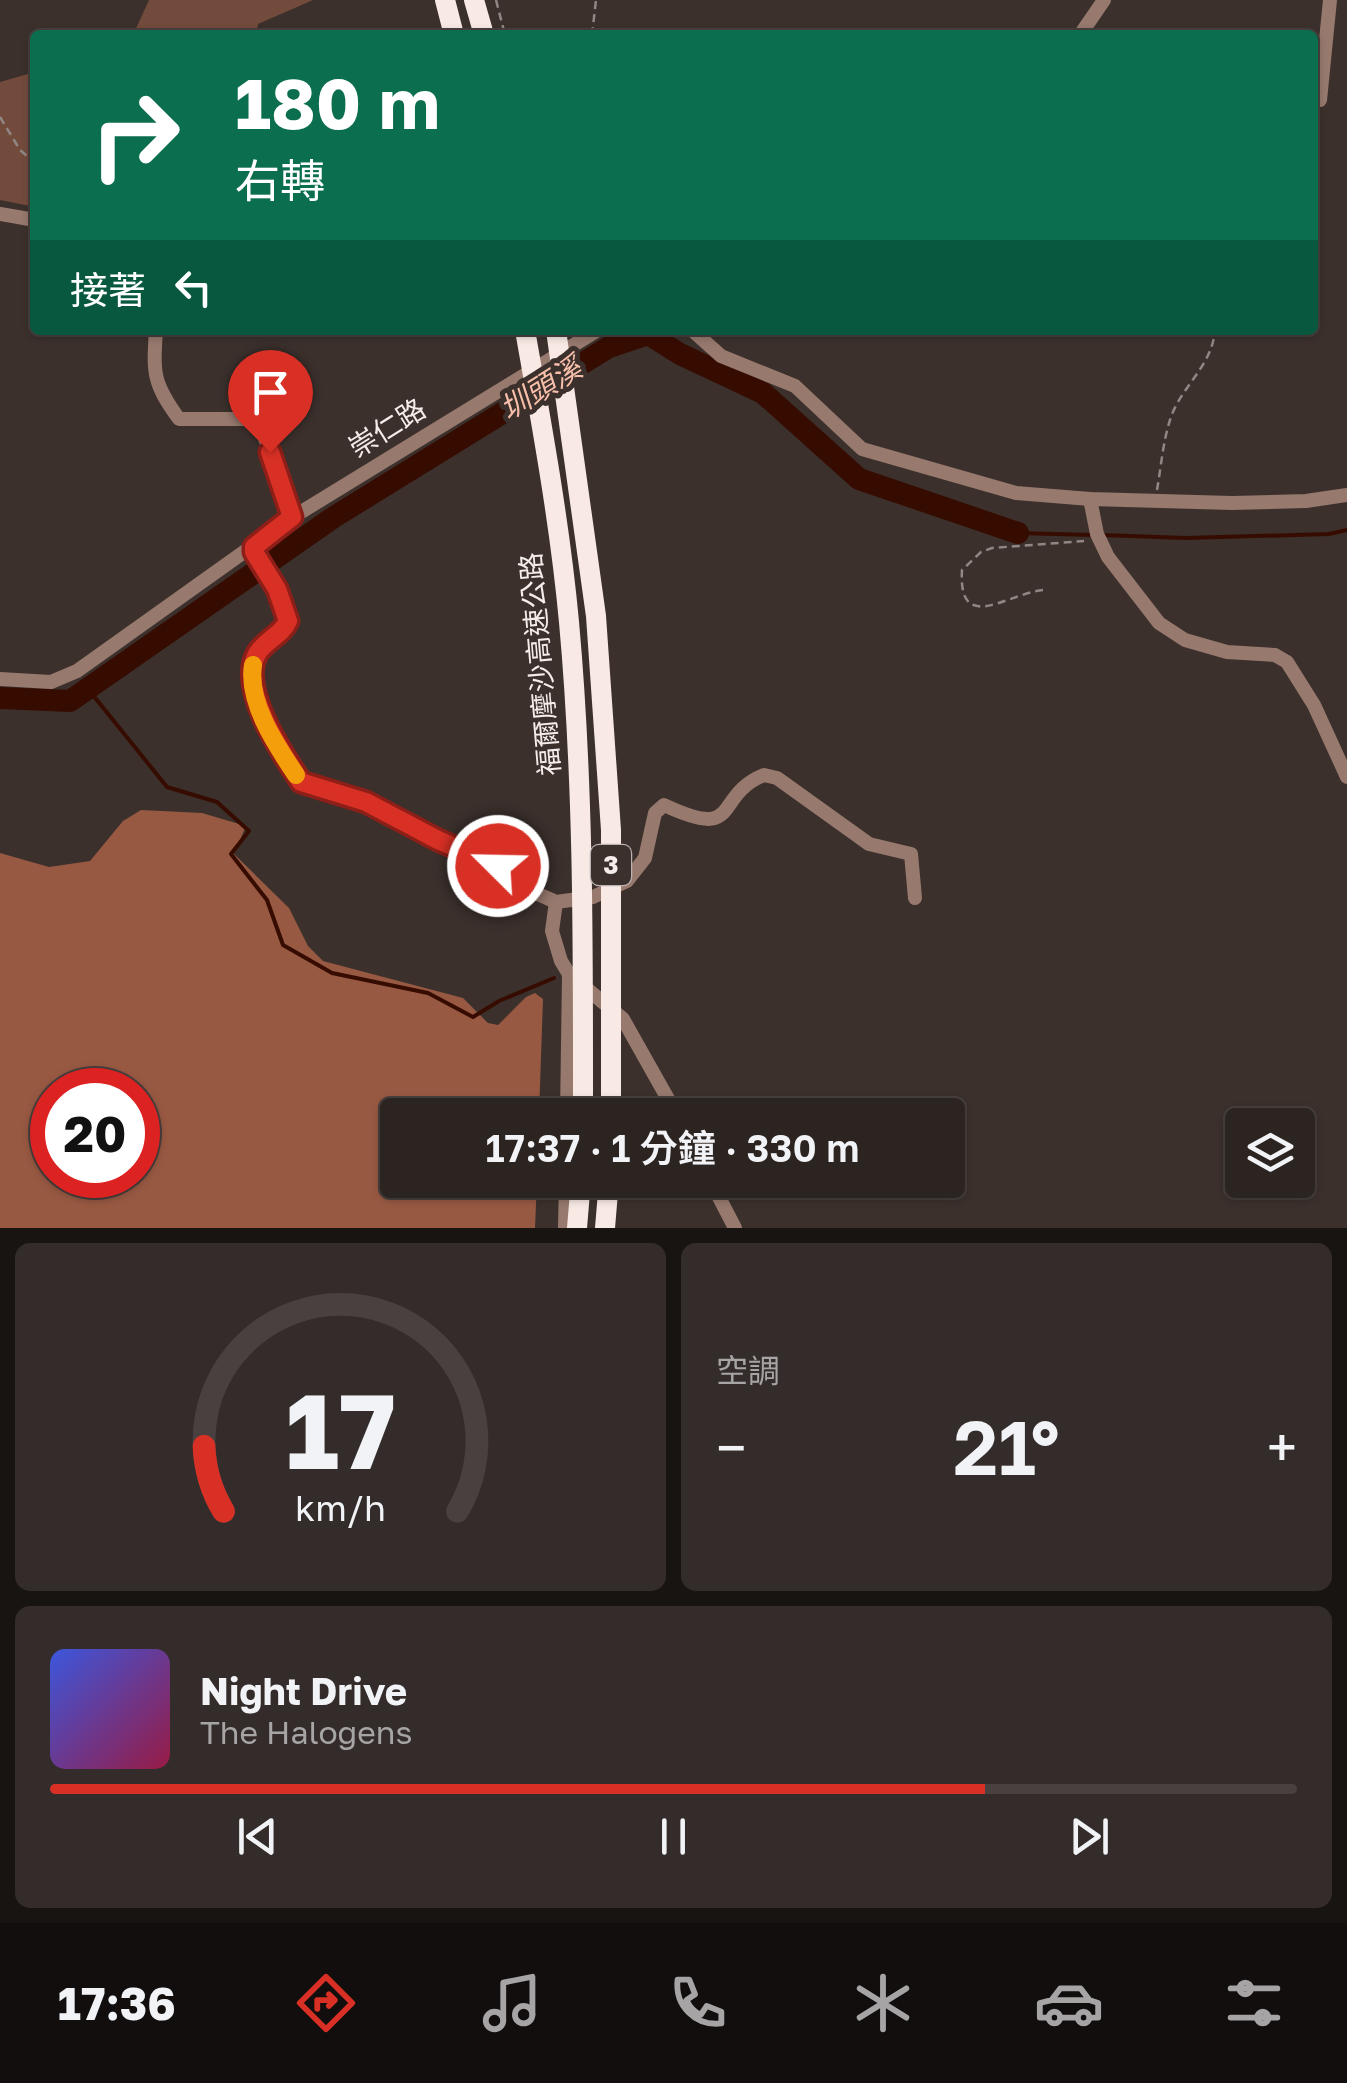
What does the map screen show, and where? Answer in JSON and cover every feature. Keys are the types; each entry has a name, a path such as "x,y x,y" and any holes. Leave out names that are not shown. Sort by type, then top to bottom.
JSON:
{"highway":[{"path":"444,0 453,30"},
{"path":"474,0 483,30"},
{"name":"福爾摩沙高速公路","path":"526,335 546,448 569,622 584,886 583,1098"},
{"name":"福爾摩沙高速公路","path":"557,335 596,616 610,810 611,1098"},
{"path":"577,1228 580,1198"},
{"path":"605,1228 608,1198"}],"street":[{"path":"1083,30 1104,0"},
{"path":"1320,100 1330,0"},
{"path":"0,214 30,219"},
{"path":"156,335 158,390 179,419 258,419 292,517"},
{"name":"崇仁路","path":"0,679 50,682 77,671 254,549 292,517 590,335"},
{"path":"697,335 720,356 795,386 862,450 1016,493 1091,504 1155,500 1306,501 1347,495"},
{"path":"1091,504 1108,557 1159,623 1185,640 1227,652 1275,655 1286,662 1314,704 1347,777"},
{"path":"254,549 277,589 288,621 285,629 258,652 253,687 282,753 301,782 366,802 498,866 529,890 556,902 593,897 627,881 645,858 654,813 664,805 699,821 715,818 747,785 764,774 777,778 868,844 911,854 914,898"},
{"path":"556,902 552,930 561,961 569,974 623,1020 667,1098"},
{"path":"567,1098 569,974"},
{"path":"564,1228 565,1198"},
{"path":"719,1198 735,1228"}],"path":[{"path":"496,0 503,30"},
{"path":"593,30 596,0"},
{"path":"1318,120 1320,100"},
{"path":"0,116 20,150 30,158"},
{"path":"1155,500 1170,417 1207,362 1214,348 1214,335"},
{"path":"1042,590 1022,592 976,608 962,596 962,570 981,552 992,548 1099,537"}],"shaded area":[{"path":"149,0 313,0 258,24 257,30 135,30"},
{"path":"30,73 30,206 0,200 0,82"},
{"path":"141,810 202,813 246,826 234,854 289,908 308,946 323,961 463,998 488,1023 498,1025 526,997 535,993 543,999 540,1098 380,1098 380,1198 536,1198 535,1228 0,1228 0,853 49,867 90,861 123,821"}],"waterway":[{"name":"圳頭溪","path":"0,698 70,701 334,517 609,347 645,335"},
{"name":"圳頭溪","path":"650,335 680,354 763,393 859,479 1018,533"},
{"name":"圳頭溪","path":"1102,535 1186,538 1329,534 1347,530"},
{"name":"圳頭溪","path":"1018,533 1093,535"},
{"path":"88,689 167,787 217,802 249,831 231,854 267,900 283,945 332,973 428,993 473,1017 499,1001 554,978"}],"slow traffic":[{"path":"253,665 256,699 296,775"}],"route":[{"path":"270,452 292,517 254,547 254,552 277,589 288,621 285,629 258,652 252,675 256,699 282,753 301,782 366,802 498,866"}]}
